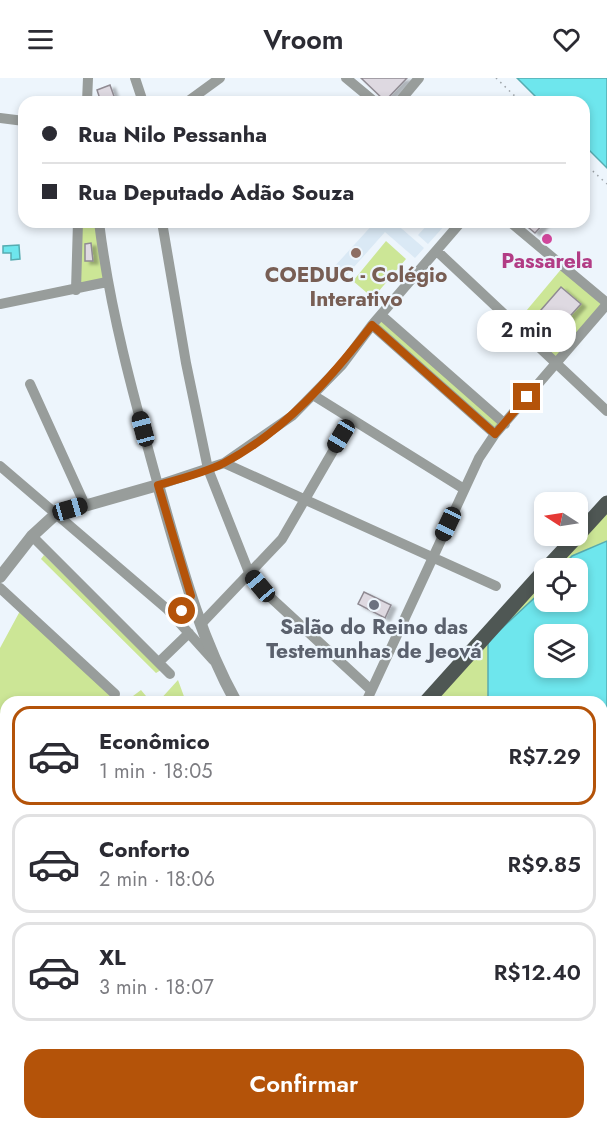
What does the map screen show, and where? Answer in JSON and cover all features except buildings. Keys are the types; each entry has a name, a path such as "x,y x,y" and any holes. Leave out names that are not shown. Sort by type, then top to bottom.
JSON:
{"main road":[{"path":"588,523 607,503"},
{"path":"557,558 567,546"},
{"path":"431,696 534,583"}],"street":[{"path":"88,96 89,78"},
{"path":"135,78 140,96"},
{"path":"195,96 220,78"},
{"path":"346,78 368,96"},
{"path":"404,96 419,78"},
{"path":"0,118 18,120"},
{"path":"76,290 78,228"},
{"path":"100,228 107,282 130,386 158,485 213,660 233,696"},
{"path":"163,228 186,363 208,469 250,575 269,597 371,690"},
{"path":"0,577 32,536 56,513 224,464 292,416 342,365 372,325 438,252 456,228"},
{"path":"368,696 464,489 495,434 607,304 517,228"},
{"path":"438,252 557,361 607,411"},
{"path":"0,304 107,282"},
{"path":"381,315 505,424"},
{"path":"372,325 495,434"},
{"path":"30,384 85,505"},
{"path":"313,395 464,489"},
{"path":"201,624 282,539 351,420"},
{"path":"224,464 496,586"},
{"path":"0,466 167,609 213,660"},
{"path":"32,536 170,674"},
{"path":"0,588 115,694"},
{"path":"167,609 182,611 191,596"},
{"path":"159,662 189,633"}],"path":[{"path":"496,78 515,96"},
{"path":"590,168 607,184"}],"shaded area":[{"name":"COEDUC - Colégio Interativo","path":"370,228 401,228 424,248 415,258 385,232 345,277 334,267"},
{"path":"424,228 442,228 428,244 418,235"}],"green space":[{"path":"78,228 100,228 107,282 76,290"},
{"path":"386,241 406,259 373,298 353,281"},
{"path":"563,267 607,303 557,361 516,323"},
{"path":"381,315 505,424 495,434 372,325"},
{"path":"607,513 607,696 439,696 534,592 534,612 588,612 588,558 565,558 576,546 588,546 588,533"},
{"path":"44,555 161,670 156,673 41,559"},
{"path":"20,611 112,696 0,696 0,648"},
{"path":"178,680 184,696 163,696"},
{"path":"141,690 146,696 133,696"}],"water":[{"path":"517,78 607,78 607,168 590,151 590,96 535,96"},
{"path":"19,245 20,259 11,260 11,253 3,253 3,246"},
{"path":"607,541 607,696 488,696 488,641 534,598 534,612 588,612 588,558 570,558"}],"place":[{"name":"Passarela","path":"547,239"},
{"name":"COEDUC - Colégio Interativo","path":"356,253"},
{"name":"Salão do Reino das Testemunhas de Jeová","path":"374,605"}],"route":[{"path":"182,611 188,606 191,596 158,485 224,464 292,416 342,365 372,325 495,434 527,397"}]}
